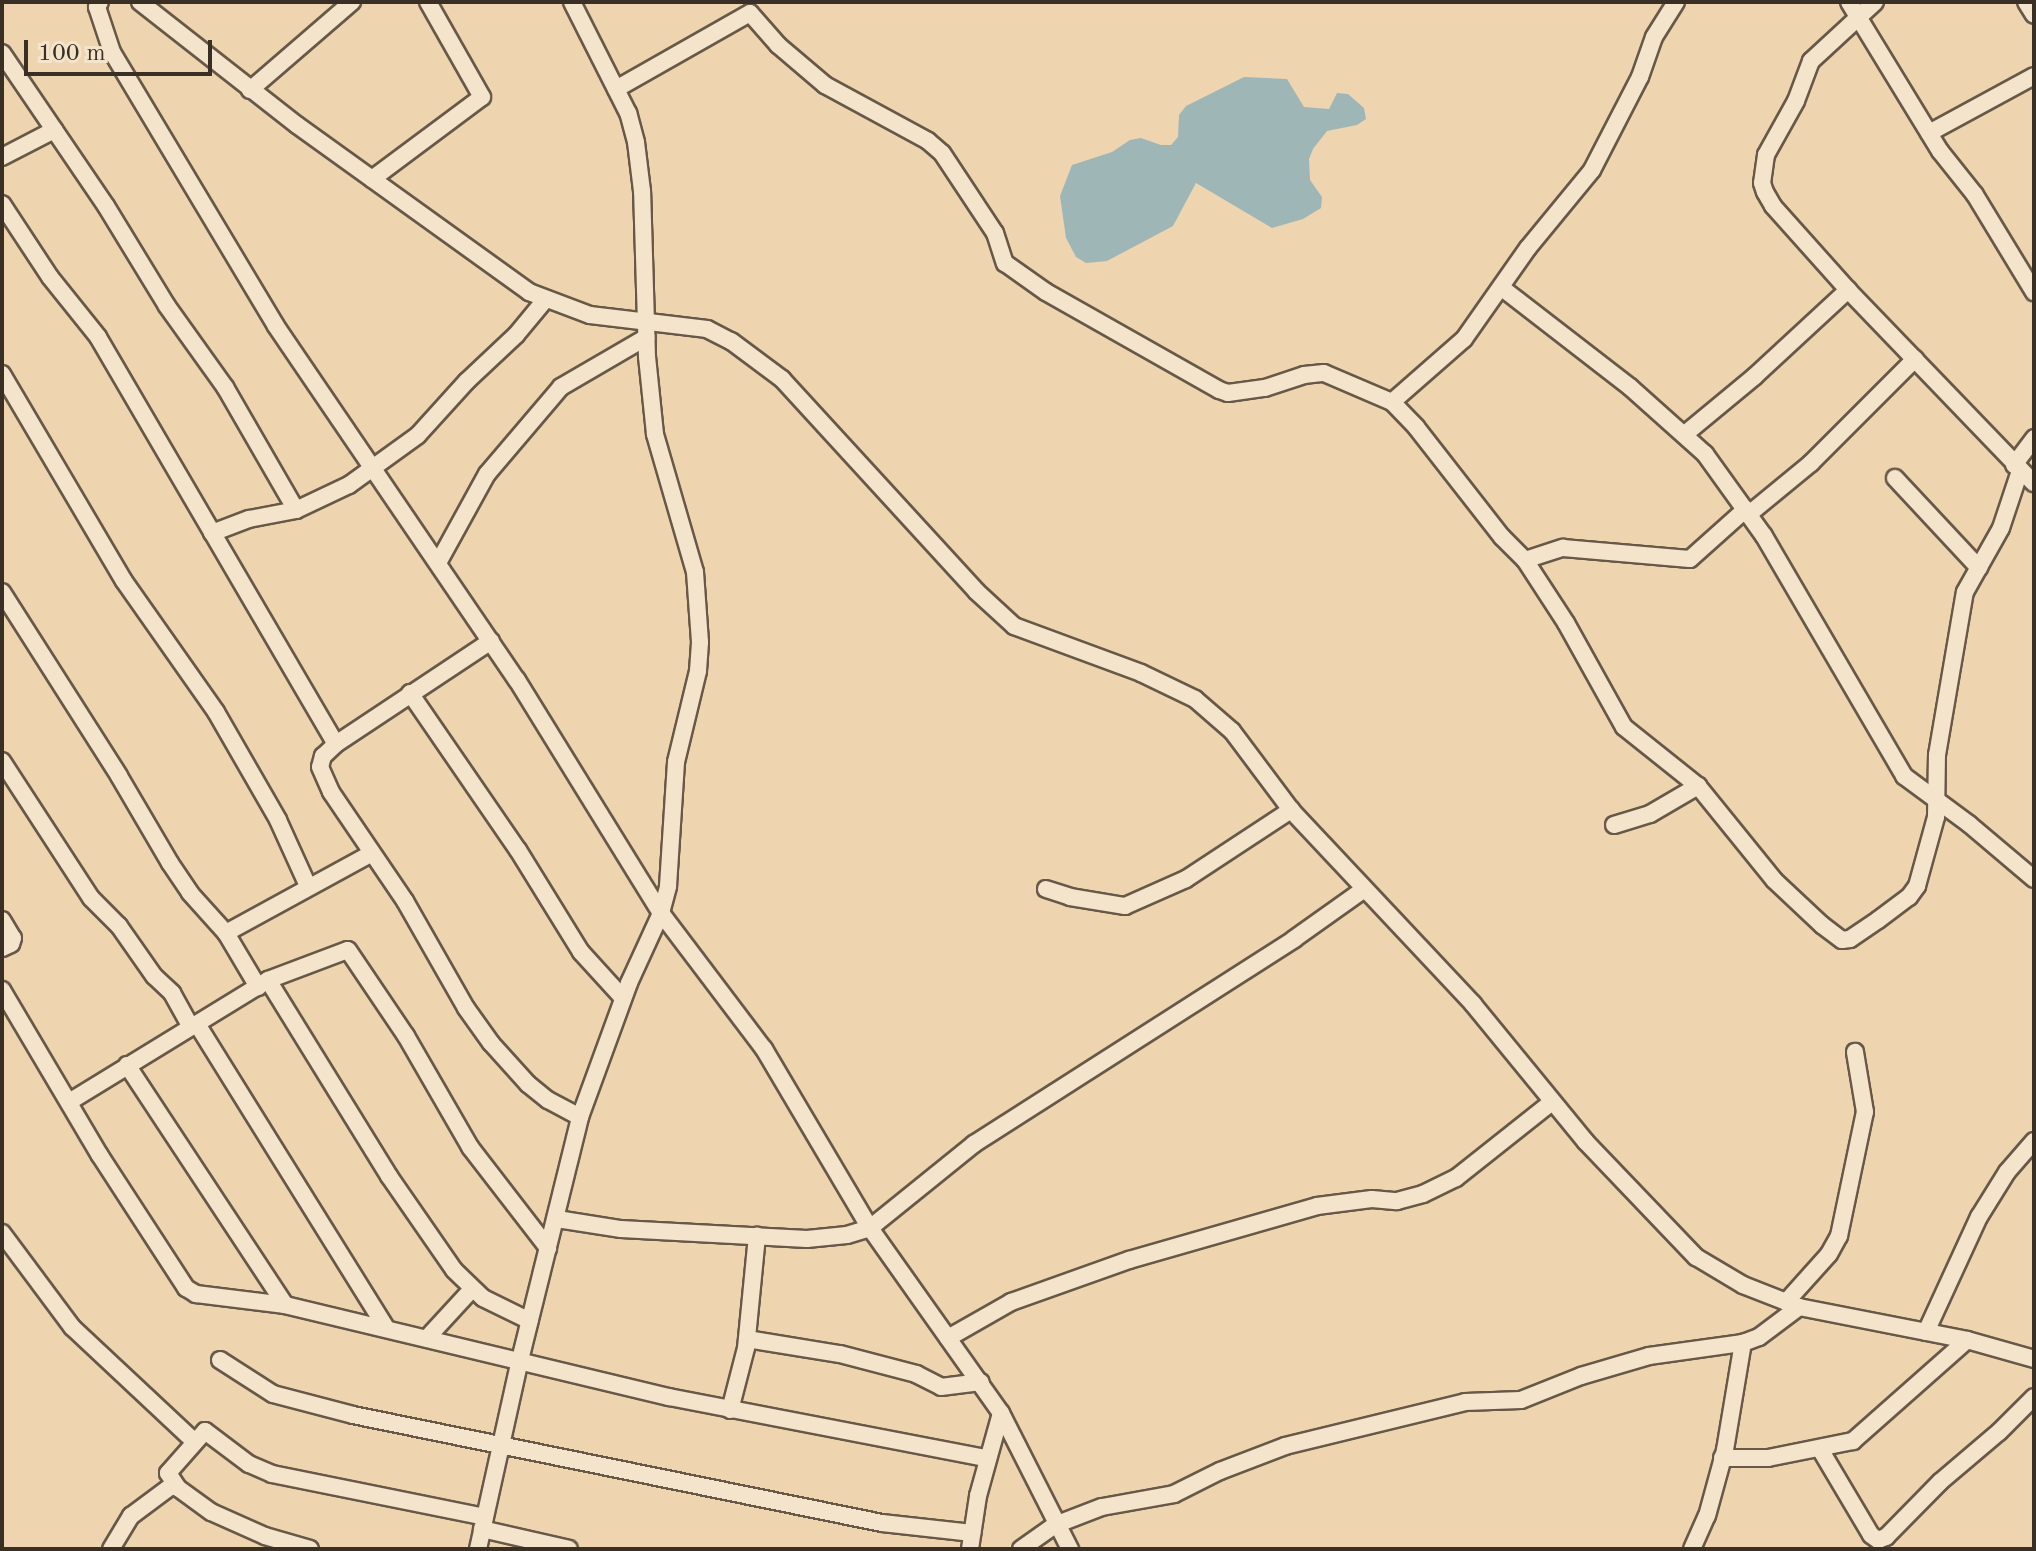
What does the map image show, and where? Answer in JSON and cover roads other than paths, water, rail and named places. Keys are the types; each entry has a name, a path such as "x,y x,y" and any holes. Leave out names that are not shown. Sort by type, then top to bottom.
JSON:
{"street":[{"path":"100,2 97,7 112,52 276,326 491,641 661,913 764,1049 870,1228 981,1382 1001,1413 1055,1525 1070,1549"},
{"path":"140,2 250,90 453,240 545,300 590,315 647,328 707,329 754,357 825,423 1014,626 1141,673 1195,699 1232,731 1291,810 1473,1004 1552,1102 1647,1208 1696,1257 1743,1285 1792,1304 1967,1340 2034,1359"},
{"path":"250,90 352,2"},
{"path":"372,179 482,97 428,2"},
{"path":"478,1549 520,1360 580,1117 623,998 661,913 673,845 671,794 681,737 698,671 700,619 691,553 655,434 642,191 636,142 628,113 572,2"},
{"path":"1392,402 1442,362 1483,317 1537,236 1592,170 1640,77 1654,37 1676,2"},
{"path":"1849,2 1929,133 1975,195 2034,292"},
{"path":"1875,2 1811,61 1796,101 1772,139 1762,183 1773,206 1848,290 2034,483"},
{"path":"2026,2 2034,15"},
{"path":"616,89 716,29 750,13 778,45 825,85 928,141 942,153 995,233 1005,263 1046,292 1228,393 1265,388 1304,375 1324,373 1392,402 1416,427 1502,537 1525,560 1566,623 1624,727 1698,786 1774,880 1842,940 1850,939 1914,892 1930,839 1937,801 1937,755 1965,592 2001,528 2017,468 2034,438"},
{"path":"2,53 155,287 225,387 296,510"},
{"path":"1929,133 2034,76"},
{"path":"2,157 54,130"},
{"path":"2,204 50,277 98,337 336,744"},
{"path":"1502,288 1630,387 1685,434 1719,471 1747,511 1904,776 2034,879"},
{"path":"1685,434 1755,376 1848,290"},
{"path":"212,533 249,519 296,510 323,500 372,469 418,435 474,374 516,335 545,300"},
{"path":"438,563 487,474 561,387 647,328"},
{"path":"1525,560 1563,548 1690,559 1811,463 1915,359"},
{"path":"2,374 124,581 216,712 278,820 308,886"},
{"path":"1895,478 1979,568"},
{"path":"2,592 119,776 170,863 190,893 226,933 263,984 444,1257 472,1289 530,1321"},
{"path":"491,641 336,744 320,761 322,774 491,1043 528,1084 548,1100 580,1117"},
{"path":"410,693 518,850 581,952 623,998"},
{"path":"2,761 91,898 119,926 154,976 172,993 386,1328"},
{"path":"1614,825 1673,803 1698,786"},
{"path":"1046,889 1070,897 1125,906 1186,879 1291,810"},
{"path":"226,933 372,853"},
{"path":"557,1219 621,1229 757,1236 829,1238 870,1228 974,1144 1294,939 1363,890"},
{"path":"2,920 13,938 11,944 2,948"},
{"path":"69,1102 263,984 348,950 406,1036 470,1147 548,1248"},
{"path":"2,990 186,1288 209,1297 285,1305 730,1410 987,1458"},
{"path":"1021,1549 1055,1525 1102,1507 1174,1494 1242,1461 1285,1446 1453,1405 1521,1400 1581,1376 1649,1356 1743,1343 1759,1337 1792,1304 1839,1236 1865,1112 1855,1052"},
{"path":"127,1065 285,1305"},
{"path":"948,1338 1011,1302 1173,1246 1317,1206 1372,1199 1397,1201 1423,1194 1456,1178 1552,1102"},
{"path":"1926,1332 1993,1191 2034,1141"},
{"path":"2,1233 72,1327 194,1441"},
{"path":"730,1410 747,1339 757,1236"},
{"path":"427,1338 472,1289"},
{"path":"747,1339 840,1354 916,1374 941,1387 981,1382"},
{"path":"1722,1458 1768,1458 1853,1441 1967,1340"},
{"path":"1692,1549 1707,1516 1722,1458 1743,1343"},
{"path":"220,1360 262,1389 284,1398 501,1447 971,1541 987,1458 1001,1413"},
{"path":"1820,1449 1871,1535 1878,1540 1886,1537 1940,1482 1999,1432 2034,1397"},
{"path":"310,1549 265,1536 211,1512 174,1484 167,1474 205,1431 249,1464 272,1474 483,1523 569,1549"},
{"path":"111,1549 131,1516 174,1484"}],"water":[{"path":"1244,77 1287,79 1304,107 1329,109 1337,93 1348,94 1364,108 1366,119 1357,125 1327,131 1313,149 1309,159 1310,180 1322,197 1321,208 1303,219 1272,228 1196,183 1173,226 1107,261 1086,263 1076,257 1066,238 1060,196 1072,165 1112,152 1130,140 1141,138 1171,145 1178,137 1179,115 1186,106"}]}
